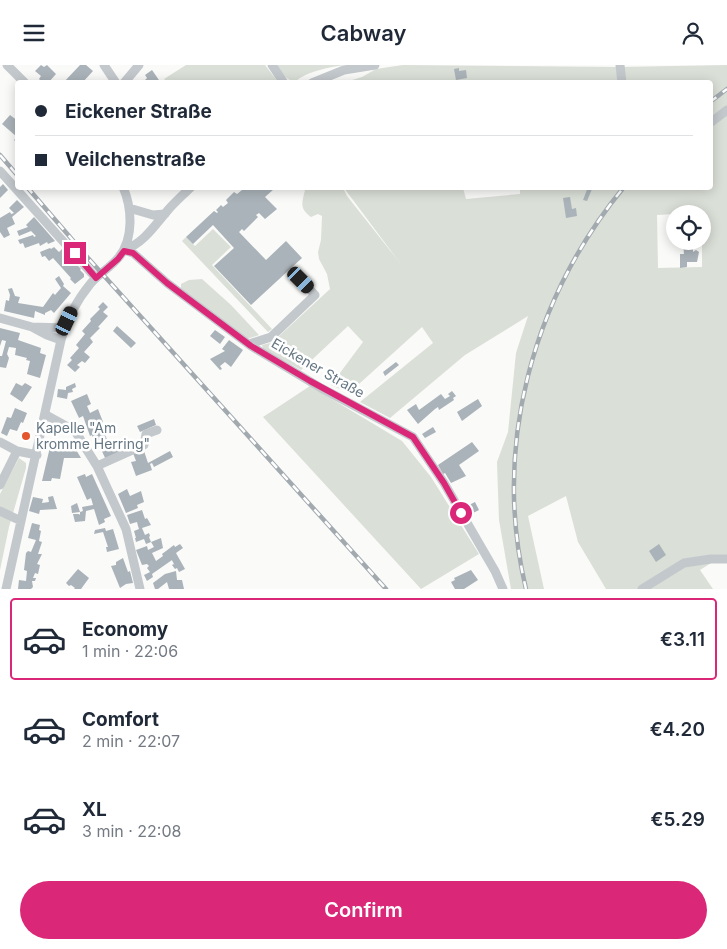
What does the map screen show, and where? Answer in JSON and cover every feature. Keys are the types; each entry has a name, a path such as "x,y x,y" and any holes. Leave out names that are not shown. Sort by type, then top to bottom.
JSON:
{"street":[{"path":"6,65 21,80"},
{"path":"104,65 114,80"},
{"path":"126,80 139,65"},
{"path":"272,65 282,80"},
{"path":"319,80 344,70 375,65"},
{"path":"620,65 622,80"},
{"path":"713,121 727,110"},
{"path":"0,171 15,188"},
{"path":"17,190 96,278"},
{"path":"6,589 64,329 82,295 96,278 118,259 124,251 131,218 124,190"},
{"path":"124,251 135,247 188,190"},
{"path":"129,208 153,215 165,214"},
{"name":"Eickener Straße","path":"124,251 133,253 167,283 249,344 310,381 413,437 444,483 495,571 503,589"},
{"path":"249,344 272,337 315,295 301,280"},
{"path":"0,318 32,327 61,340"},
{"path":"32,327 64,329"},
{"path":"46,415 75,431 97,466 126,529 140,589"},
{"path":"97,466 144,445 146,435 157,430"},
{"path":"0,442 17,451 37,455"},
{"path":"0,485 17,451"},
{"path":"0,511 21,521"},
{"path":"642,589 684,563 727,559"}],"shaded area":[{"path":"186,65 265,65 276,80 165,80"},
{"path":"277,65 344,65 311,73 297,80 289,79 280,71"},
{"path":"403,65 620,67 727,65 727,562 711,563 700,570 713,589 606,589 578,542 566,496 528,516 544,589 511,589 499,520 497,462 508,432 516,353 528,316 465,355 390,418 360,402 433,343 422,327 349,393 331,385 363,342 348,326 301,370 263,349 262,345 270,343 277,338 330,289 327,274 319,259 318,252 321,240 322,216 318,214 311,217 303,208 302,202 305,190 344,190 400,263 345,190 464,190 466,199 520,194 520,190 713,190 713,80 626,80 620,68 618,80 352,80 376,69"},
{"path":"213,229 231,247 212,265 272,329 268,332 182,241 186,237 195,246"},
{"path":"202,279 231,305 259,335 247,339 181,289 181,284 189,280"},
{"path":"310,386 402,441 431,477 479,554 421,589 263,417"},
{"path":"19,458 26,463 26,468 9,527 0,570 0,494"}],"building":[{"path":"41,65 44,67 47,65 56,74 51,80 40,80 41,76 35,71"},
{"path":"80,65 86,65 93,71 85,80 66,80"},
{"path":"459,68 459,71 466,70 467,78 456,80 454,69"},
{"path":"152,70 159,80 145,80 147,78 145,75"},
{"path":"10,115 15,119 15,135 2,124"},
{"path":"3,184 8,190 0,198 0,187"},
{"path":"242,190 273,190 265,197 277,209 265,219 259,213 256,215 258,217 244,231 242,229 239,232 266,260 286,241 302,258 251,305 214,266 234,248 213,225 193,244 186,237 214,211 217,213 216,210 221,205 223,207 228,203 226,200 234,192 237,194"},
{"path":"587,190 592,190 587,201 583,200"},
{"path":"570,197 572,209 576,208 577,216 566,218 563,198"},
{"path":"17,200 24,207 12,217 15,224 7,228 10,235 4,238 0,232 0,218 10,212 11,214 14,213 9,208"},
{"path":"34,217 55,241 48,244 47,242 40,246 39,243 25,248 23,243 20,244 18,240 33,235 34,237 36,236 31,231 19,236 17,231 28,227 26,225"},
{"path":"54,247 59,252 62,249 84,274 84,277 75,284 53,258 49,261 45,256 42,257 40,252"},
{"path":"684,250 693,250 693,252 696,250 699,252 697,262 687,262 687,267 680,268 680,254 684,254"},
{"path":"59,276 64,284 63,286 71,293 54,313 51,310 45,313 45,315 35,311 34,318 4,311 6,300 9,301 8,289 12,288 15,296 20,297 18,303 43,307 53,293 55,295 61,288 55,279"},
{"path":"103,302 108,307 103,312 108,316 90,338 93,342 84,352 90,357 85,363 82,361 77,365 80,367 75,372 67,365 72,360 70,358 79,348 76,345 85,334 82,331 100,309 98,307"},
{"path":"117,326 136,343 131,348 113,331"},
{"path":"0,328 20,333 18,340 41,348 40,353 46,355 40,378 27,374 30,361 26,360 27,358 15,355 16,348 9,347 7,354 9,358 6,368 0,367 0,356 2,356 6,341 2,340 0,346"},
{"path":"215,330 225,337 220,344 210,336"},
{"path":"229,340 243,350 231,367 225,362 220,366 222,369 220,370 210,359 225,351 222,349"},
{"path":"396,362 399,365 385,376 383,372"},
{"path":"16,383 22,386 25,383 32,387 22,402 10,394"},
{"path":"75,383 76,387 72,389 73,392 68,393 67,399 57,397 58,389 66,390 66,387"},
{"path":"452,391 456,396 453,398 454,400 439,410 438,407 435,409 418,424 407,410 416,404 419,410 441,394 445,399 450,396 448,394"},
{"path":"87,394 91,404 87,406 90,413 98,409 103,422 98,425 101,431 103,430 109,444 115,441 121,454 106,460 100,447 97,448 92,435 90,436 83,416 79,418 71,401"},
{"path":"478,399 482,406 462,421 457,412"},
{"path":"15,408 27,413 17,431 10,429 7,436 1,433 7,417 11,418"},
{"path":"154,419 156,425 140,432 137,426"},
{"path":"433,427 436,432 425,438 422,434"},
{"path":"472,442 479,451 459,465 466,476 451,483 438,465"},
{"path":"58,445 71,445 71,448 75,448 81,458 64,458 60,479 52,478 51,481 42,481 50,447 58,447"},
{"path":"143,448 148,463 170,451 173,457 154,467 152,463 150,464 152,470 136,476 131,462 136,461 133,453"},
{"path":"85,474 86,477 92,474 111,516 104,519 105,522 99,525 94,509 86,511 85,521 75,522 73,514 80,515 80,512 83,511 82,507 93,505 91,498 87,500 77,477"},
{"path":"127,489 130,496 141,491 144,502 137,505 138,508 126,513 118,494"},
{"path":"53,496 57,509 40,510 39,514 29,511 33,497 43,499 42,503 49,502 48,497"},
{"path":"475,502 479,510 467,516 463,508"},
{"path":"77,503 80,512 72,513 71,506"},
{"path":"142,510 145,519 147,518 151,525 142,528 145,535 149,533 150,536 151,542 146,544 144,539 136,542 134,531 139,529 137,522 130,524 127,515"},
{"path":"32,523 40,525 39,541 42,542 38,554 42,554 37,564 40,565 38,574 35,573 33,578 36,578 35,581 32,581 33,587 31,589 18,589 19,580 26,581 27,571 24,570 26,553 28,551 31,552 36,540 28,538"},
{"path":"105,528 106,531 113,529 119,549 107,552 106,547 108,547 103,532 94,534 95,530"},
{"path":"161,538 163,548 152,553 156,561 174,545 175,547 180,544 183,548 176,553 185,569 179,572 172,565 174,564 172,560 152,574 153,577 147,581 144,575 150,572 147,568 149,566 147,564 142,565 136,550 147,546 148,550 154,547 151,542"},
{"path":"659,544 666,555 656,562 649,551"},
{"path":"123,558 128,572 130,571 133,583 126,584 120,588 111,566 116,565 116,562"},
{"path":"78,569 89,578 81,589 74,589 66,583"},
{"path":"471,570 478,580 464,589 455,589 451,582 455,580 454,578"},
{"path":"176,571 177,580 182,580 184,589 169,589 167,582 158,589 155,589 153,583 165,574"}],"railway":[{"path":"713,100 727,89"},
{"path":"0,155 15,172"},
{"path":"30,190 88,258 386,589"},
{"path":"526,589 517,536 514,482 518,429 528,377 544,326 565,277 592,231 622,190"}],"place":[{"name":"Kapelle \"Am kromme Herring\"","path":"26,436"}],"route":[{"path":"75,253 96,278 118,259 124,251 133,253 167,283 251,346 310,381 413,437 444,483 461,513"}]}
